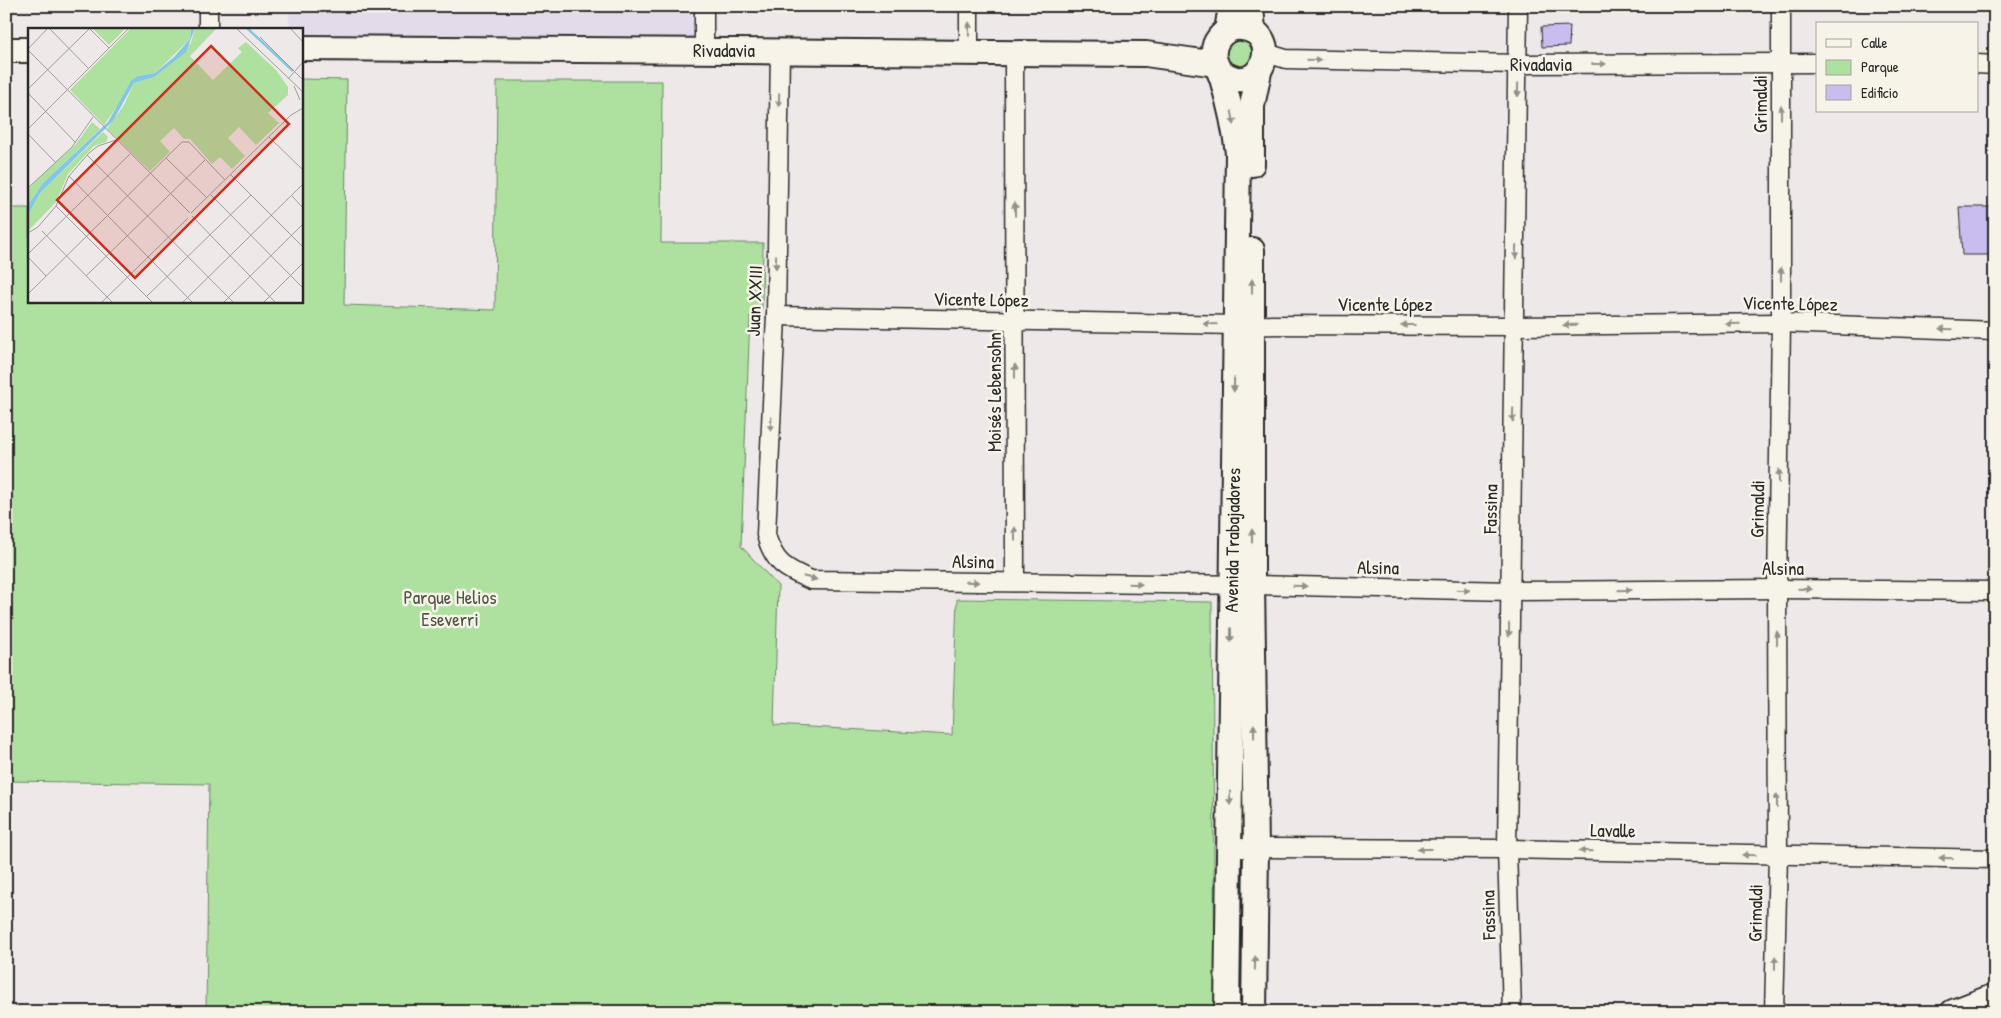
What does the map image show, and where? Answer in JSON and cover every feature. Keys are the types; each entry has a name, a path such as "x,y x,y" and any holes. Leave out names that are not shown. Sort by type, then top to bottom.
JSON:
{"main road":[{"path":"1223,34 1235,28 1244,28 1252,31 1264,44 1262,62 1252,77 1244,80 1235,79 1218,67 1214,55 1215,46 1223,34 1231,6"},
{"path":"1251,6 1252,31"},
{"name":"Rivadavia","path":"302,48 1146,54 1188,48 1223,34"},
{"path":"6,50 28,50"},
{"name":"Rivadavia","path":"1146,54 1218,67"},
{"name":"Avenida Trabajadores","path":"1227,1012 1230,848 1241,584 1244,325 1252,106 1262,62"},
{"name":"Avenida Trabajadores","path":"1218,67 1233,116 1238,153 1244,325"},
{"name":"Avenida Trabajadores","path":"1241,584 1256,848 1254,1012"},
{"path":"1953,1012 1995,996"}],"street":[{"path":"208,6 208,28"},
{"path":"704,6 704,50"},
{"path":"969,6 969,52"},
{"name":"Fassina","path":"1512,1012 1507,849 1518,6"},
{"name":"Grimaldi","path":"1774,1012 1778,856 1777,588 1781,323 1781,6"},
{"name":"Juan XXIII","path":"771,552 766,535 776,316 780,51"},
{"name":"Moisés Lebensohn","path":"1014,52 1015,582"},
{"name":"Rivadavia","path":"1262,62 1286,59 1518,64 1816,63"},
{"path":"1978,64 1995,64"},
{"name":"Vicente López","path":"776,316 1244,325 1515,326 1781,323 1995,330"},
{"name":"Alsina","path":"771,552 788,570 811,580 1241,584 1510,591 1777,588 1995,591"},
{"name":"Lavalle","path":"1230,848 1507,849 1995,859"}],"shaded area":[{"path":"289,6 694,6 694,37 302,36 302,28 289,28"}],"green space":[{"path":"1243,36 1257,48 1249,68 1228,67 1224,46 1227,41"},
{"name":"Parque Helios Eseverri","path":"302,79 347,80 344,305 495,310 497,81 662,81 661,243 763,243 762,309 750,316 741,546 778,586 774,725 952,735 957,599 1212,602 1215,1012 206,1012 209,784 6,781 6,208 28,208 28,302 302,302"},
{"path":"1241,865 1244,866 1243,1012 1239,1012"},
{"path":"1953,1007 1941,1012 1793,1012 1793,1010"}],"building":[{"path":"1570,26 1569,46 1542,47 1541,27"},
{"path":"1959,207 1995,207 1995,255 1962,255"}]}
